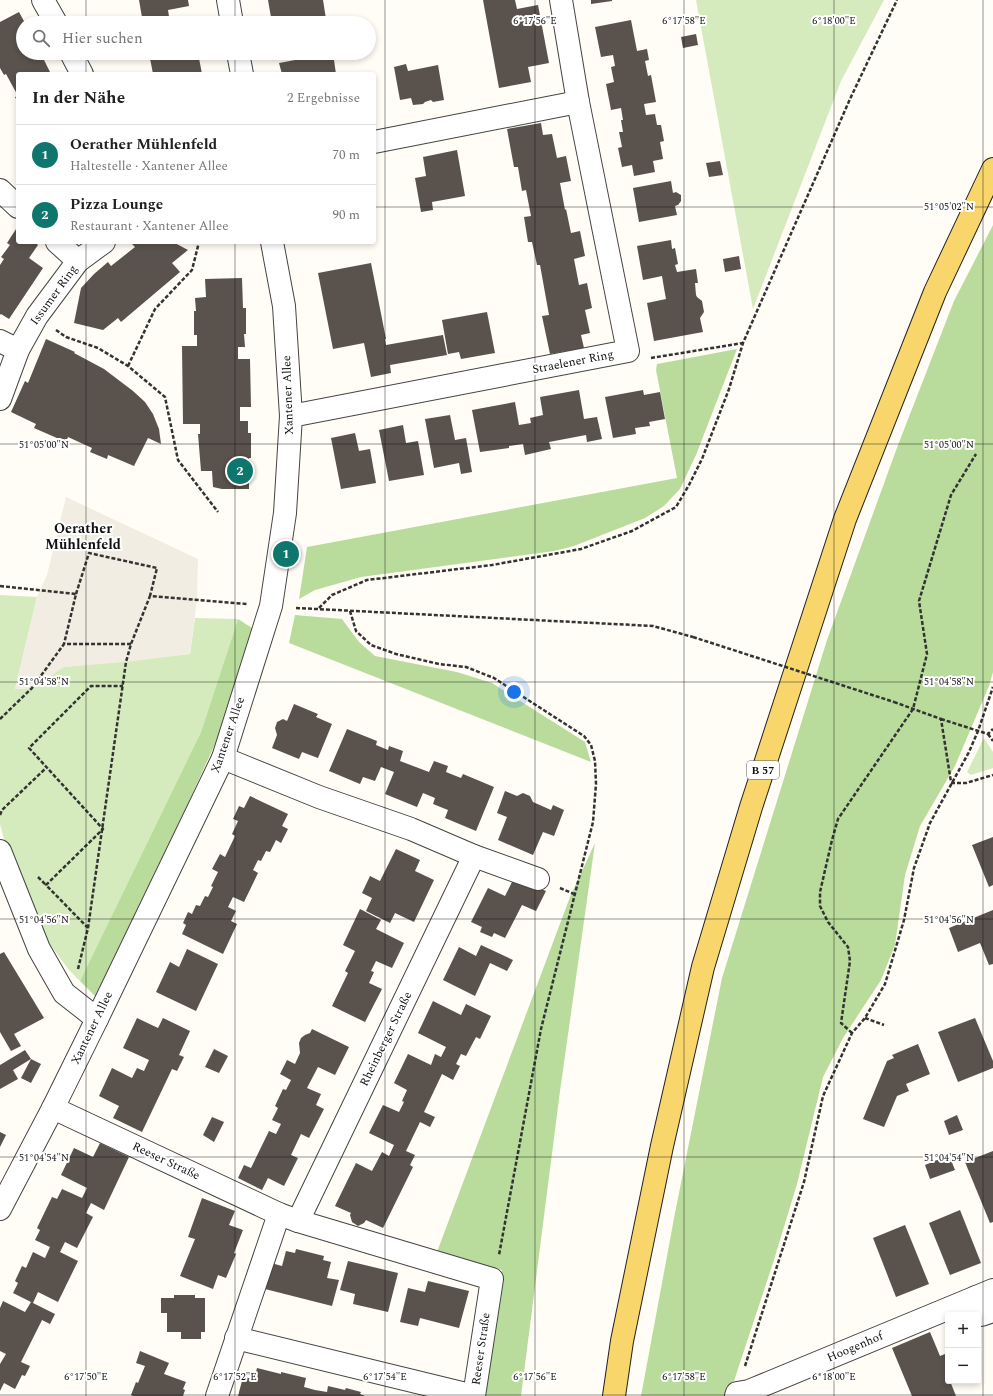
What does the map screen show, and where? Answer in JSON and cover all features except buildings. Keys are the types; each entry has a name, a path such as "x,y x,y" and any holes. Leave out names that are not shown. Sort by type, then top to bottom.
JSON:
{"main road":[{"name":"B 57","path":"614,1396 622,1341 655,1177 699,982 751,807 845,519 935,292 993,169"}],"street":[{"path":"43,0 52,16"},
{"path":"228,0 231,16"},
{"name":"Straelener Ring","path":"291,416 628,351 578,102 562,0"},
{"path":"75,60 81,72"},
{"path":"239,60 242,72"},
{"path":"376,142 578,102"},
{"path":"0,190 16,205"},
{"name":"Issumer Ring","path":"59,244 78,261"},
{"name":"Issumer Ring","path":"0,399 9,345 36,316 78,261 101,244"},
{"name":"Xantener Allee","path":"0,1209 53,1108 223,758 271,606 285,513 291,416 284,306 272,244"},
{"path":"223,758 318,797 411,829 474,856 538,879"},
{"path":"0,852 39,949 64,993 97,1019"},
{"name":"Rheinberger Straße","path":"289,1217 474,856"},
{"name":"Reeser Straße","path":"53,1108 289,1217 492,1279 474,1396 236,1338"},
{"path":"217,1396 236,1338 289,1217"},
{"name":"Hoogenhof","path":"736,1394 750,1391 984,1294"},
{"name":"Hoogenhof","path":"984,1294 981,1315 993,1311"}],"path":[{"path":"318,609 332,595 367,580 492,565 581,549 632,531 676,507 702,459 729,389 743,343 850,99 897,0"},
{"path":"128,366 154,309 192,270 198,244"},
{"path":"36,316 66,337 98,348 128,366 165,398 178,460 218,512"},
{"path":"628,351 649,359 743,343"},
{"path":"852,1033 841,1023 850,961 848,946 828,922 820,906 820,892 838,819 913,709 927,654 919,601 952,495 976,454"},
{"path":"0,719 32,688 64,644 76,594 89,553 157,568 150,596 131,644 126,662 88,928 80,966 64,993"},
{"path":"0,586 76,594"},
{"path":"150,596 357,612 653,626 693,637 894,702 988,734 993,741"},
{"path":"64,644 131,644"},
{"path":"103,829 29,748 91,686 123,686"},
{"path":"736,1394 804,1182 823,1096 852,1033 865,1018 886,984 904,920 914,868 930,823 969,752 993,687"},
{"path":"941,719 951,783"},
{"path":"988,734 993,729"},
{"path":"0,816 2,810 46,768"},
{"path":"951,783 966,783 993,775"},
{"path":"88,928 46,885 103,829"},
{"path":"865,1018 884,1025"}],"green space":[{"path":"696,0 884,0 841,81 753,309"},
{"path":"993,225 993,672 989,686 955,766 920,826 905,875 895,945 881,980 843,1038 823,1077 797,1184 773,1263 729,1396 641,1396 675,1213 722,978 827,640 898,445 954,301"},
{"path":"737,349 696,455 680,489 664,506 645,518 574,546 554,551 361,577 315,590 299,599 307,547 677,478 656,370 657,364"},
{"path":"0,595 37,597 15,689 32,688 63,667 190,654 195,618 238,619 201,732 80,981 69,970 37,927 8,855 0,824"},
{"path":"295,615 342,619 359,642 375,656 457,672 492,683 585,742 591,762 289,643"},
{"path":"238,619 252,628 221,731 183,814 95,996 80,981 201,732"},
{"path":"984,738 993,752 993,768 971,775 967,772"},
{"path":"595,843 560,1091 521,1396 486,1396 502,1270 437,1252 570,897"}],"shaded area":[{"path":"66,497 198,559 197,600 190,654 126,662 64,667 32,688 15,689 37,597 47,575"}],"place":[{"name":"Pizza Lounge","path":"240,471"},
{"name":"Oerather Mühlenfeld","path":"286,554"}],"district":[{"name":"Oerather Mühlenfeld","path":"83,536"}]}
